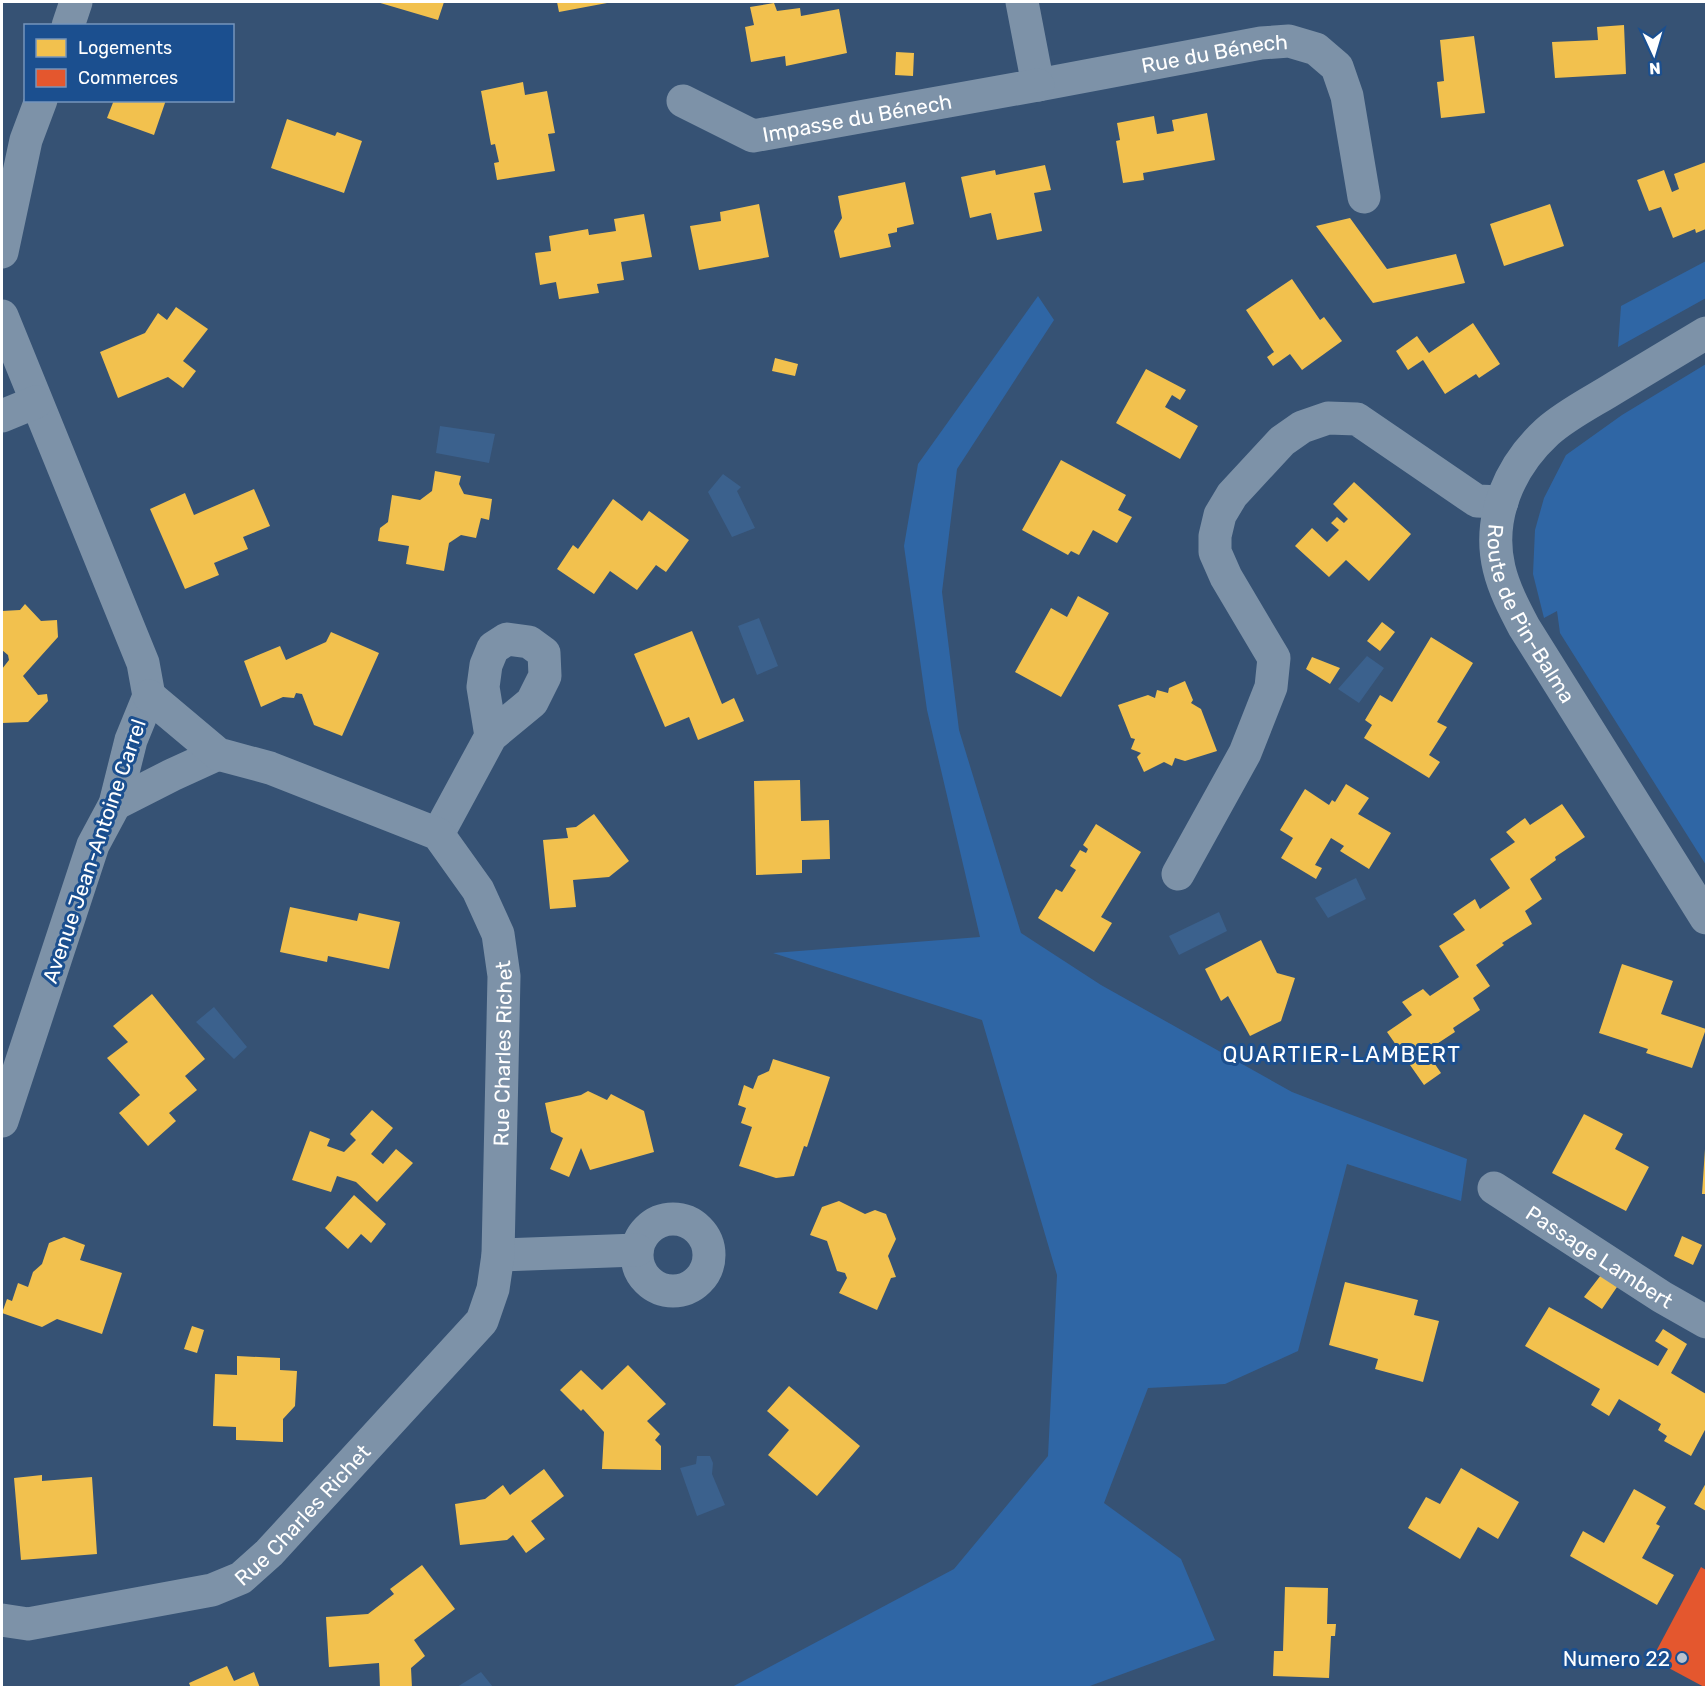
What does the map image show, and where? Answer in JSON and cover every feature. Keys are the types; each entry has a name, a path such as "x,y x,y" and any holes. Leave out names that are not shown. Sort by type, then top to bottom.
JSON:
{"street":[{"path":"69,24 76,2"},
{"path":"1022,2 1038,85"},
{"name":"Rue du Bénech","path":"1038,85 1261,43 1289,41 1316,49 1337,67 1347,96 1364,197"},
{"name":"Impasse du Bénech","path":"683,101 753,136 1038,85"},
{"path":"2,252 26,140 39,102"},
{"name":"Avenue Jean-Antoine Carrel","path":"2,316 143,663 149,696 131,740 115,804 93,845 10,1064 2,1121"},
{"name":"Route de Pin-Balma","path":"1707,333 1592,402 1549,431 1525,455 1509,482 1497,520 1496,542 1498,566 1506,592 1524,627 1644,822 1707,918"},
{"path":"2,416 36,402"},
{"path":"1178,874 1245,753 1271,687 1274,658 1226,577 1215,552 1215,536 1220,515 1232,495 1282,441 1302,427 1328,418 1357,420 1376,430 1415,460 1477,501 1502,502"},
{"path":"149,696 218,754 270,768 438,834 491,736"},
{"path":"115,804 218,754"},
{"name":"Rue Charles Richet","path":"2,1620 28,1624 212,1590 241,1578 269,1553 482,1321 493,1289 498,1255 504,976 498,934 478,890 438,834"},
{"name":"Passage Lambert","path":"1494,1188 1652,1291 1707,1322"},
{"path":"498,1255 637,1250"}],"shaded area":[{"path":"1706,261 1706,298 1618,347 1621,306"},
{"path":"1038,296 1054,320 957,469 942,592 959,730 1021,933 1101,985 1292,1092 1467,1159 1461,1201 1347,1164 1298,1351 1225,1384 1148,1388 1104,1503 1181,1559 1215,1640 1087,1687 732,1687 954,1569 1048,1456 1057,1275 982,1020 773,953 980,937 927,710 904,546 918,464"},
{"path":"1706,364 1706,865 1560,633 1557,611 1544,618 1533,574 1535,530 1544,498 1566,455 1622,415"},
{"path":"440,426 495,434 489,463 436,453"},
{"path":"723,474 741,487 737,491 755,528 732,537 708,492"},
{"path":"759,618 778,666 757,675 738,626"},
{"path":"1367,656 1384,668 1359,703 1338,689"},
{"path":"1356,878 1366,899 1328,918 1315,898"},
{"path":"1219,912 1227,931 1179,955 1169,936"},
{"path":"214,1007 247,1047 234,1059 196,1022"},
{"path":"697,1456 710,1456 713,1463 712,1474 725,1505 697,1516 680,1468 696,1464"},
{"path":"481,1672 493,1687 457,1687"}],"building: Logements":[{"path":"377,2 444,2 438,20"},
{"path":"557,2 607,2 607,3 559,12"},
{"path":"774,3 777,11 800,8 801,16 839,9 847,53 786,66 785,56 751,62 745,27 754,25 750,7"},
{"path":"1624,25 1626,74 1555,78 1552,42 1598,40 1597,27"},
{"path":"1474,36 1485,113 1441,118 1437,82 1444,81 1440,40"},
{"path":"896,52 914,53 913,76 895,75"},
{"path":"523,82 525,95 547,91 555,133 548,134 555,171 497,180 494,163 499,162 495,144 491,145 481,91"},
{"path":"113,102 165,102 154,135 107,118"},
{"path":"1207,113 1215,160 1143,173 1144,180 1123,183 1116,141 1120,140 1117,123 1154,116 1157,134 1174,131 1172,120"},
{"path":"287,119 335,136 337,132 362,141 344,193 271,168"},
{"path":"1706,162 1706,229 1696,233 1695,229 1673,238 1661,207 1649,211 1637,180 1664,170 1672,192 1679,189 1674,174"},
{"path":"1045,165 1051,190 1034,193 1042,231 997,240 991,213 970,218 961,177 995,170 996,175"},
{"path":"905,182 914,224 897,228 897,232 888,234 891,247 840,258 834,231 842,218 838,196"},
{"path":"759,204 769,257 699,270 690,226 721,221 720,212"},
{"path":"1550,204 1564,246 1504,266 1490,224"},
{"path":"644,214 652,257 621,262 624,280 597,284 599,293 559,299 556,282 540,285 535,253 551,251 549,236 588,229 589,235 616,231 614,219"},
{"path":"1350,218 1387,269 1456,254 1465,283 1373,303 1316,226"},
{"path":"1292,279 1320,320 1324,317 1342,341 1302,370 1290,354 1273,366 1267,357 1274,352 1246,310"},
{"path":"176,307 208,329 183,361 196,371 183,388 168,377 118,398 100,352 145,333 158,313 167,320"},
{"path":"1473,323 1500,364 1479,378 1476,374 1445,394 1423,360 1408,370 1396,351 1417,336 1429,353"},
{"path":"775,358 798,364 795,376 772,371"},
{"path":"1146,369 1186,390 1180,400 1172,395 1165,407 1198,426 1180,459 1116,423"},
{"path":"1061,460 1126,495 1118,510 1132,517 1117,543 1093,530 1079,555 1071,551 1068,555 1022,530"},
{"path":"435,471 461,476 459,484 464,494 492,499 489,520 481,518 476,538 461,535 449,543 444,571 406,564 409,546 378,541 380,528 388,522 392,495 420,500 432,491"},
{"path":"1354,482 1411,534 1369,581 1346,560 1329,577 1295,546 1312,528 1327,542 1339,530 1331,523 1337,517 1344,523 1348,519 1333,504"},
{"path":"254,489 270,526 243,537 248,549 214,563 219,575 185,589 150,509 185,493 194,515"},
{"path":"613,499 642,521 649,511 689,540 666,572 656,565 637,590 610,571 594,594 557,569 573,545 578,549"},
{"path":"1078,596 1109,613 1061,697 1015,672 1051,608 1067,617"},
{"path":"25,604 41,621 57,620 58,637 23,676 38,695 47,694 48,701 28,722 2,723 2,669 9,660 8,655 2,650 2,611 20,610"},
{"path":"1382,622 1395,632 1380,651 1367,641"},
{"path":"692,631 722,704 734,698 744,721 698,740 689,717 665,727 634,654"},
{"path":"331,632 379,653 342,736 314,725 302,694 296,693 294,698 283,697 261,707 244,661 280,646 286,660 326,642"},
{"path":"1431,637 1473,663 1437,722 1447,727 1429,755 1440,762 1429,778 1364,738 1372,725 1365,720 1380,695 1392,702"},
{"path":"1312,657 1340,668 1330,684 1306,669"},
{"path":"1185,681 1193,700 1191,703 1201,709 1217,751 1185,761 1175,758 1172,766 1164,762 1144,772 1137,757 1141,753 1131,749 1135,739 1131,738 1118,705 1148,695 1155,698 1157,690 1168,693 1169,688"},
{"path":"800,780 801,821 829,820 830,859 802,860 802,873 756,875 754,781"},
{"path":"1346,784 1369,798 1358,814 1391,833 1369,869 1340,851 1344,846 1331,838 1315,865 1322,868 1316,879 1281,858 1293,838 1280,830 1305,789 1329,805 1332,800 1335,802"},
{"path":"1562,804 1585,837 1555,857 1556,860 1530,879 1542,899 1525,911 1532,924 1502,943 1504,945 1476,965 1490,986 1473,998 1480,1010 1453,1028 1455,1032 1426,1051 1441,1073 1424,1085 1387,1032 1412,1015 1402,1002 1423,989 1430,996 1459,977 1439,946 1465,930 1453,914 1475,899 1480,909 1510,888 1490,859 1515,842 1506,832 1525,818 1530,825"},
{"path":"594,814 629,861 609,877 573,880 576,907 550,909 543,840 568,838 566,828 576,827"},
{"path":"1096,824 1141,852 1101,917 1112,923 1094,952 1038,918 1056,889 1062,892 1076,870 1070,866 1080,850 1086,853 1088,849 1083,845"},
{"path":"290,907 357,921 359,913 400,922 389,969 328,956 327,962 280,952"},
{"path":"1261,940 1277,973 1295,978 1281,1021 1250,1036 1228,996 1221,1001 1205,969"},
{"path":"1622,964 1673,981 1661,1014 1706,1029 1692,1068 1646,1053 1648,1049 1599,1033"},
{"path":"152,994 205,1059 185,1076 197,1090 169,1113 176,1121 148,1146 119,1113 140,1095 107,1058 128,1042 113,1026"},
{"path":"773,1059 830,1077 807,1147 804,1146 794,1176 776,1178 739,1166 752,1127 741,1123 746,1108 738,1105 744,1085 753,1089 758,1076 769,1071"},
{"path":"588,1091 607,1100 611,1094 644,1111 654,1152 590,1170 581,1148 569,1177 550,1169 563,1138 551,1132 545,1103 581,1095"},
{"path":"372,1110 393,1128 371,1154 383,1164 396,1149 413,1163 377,1202 356,1182 337,1176 331,1192 292,1180 310,1131 330,1139 327,1146 344,1152 356,1140 350,1134"},
{"path":"1584,1114 1623,1134 1615,1149 1649,1167 1626,1211 1552,1173"},
{"path":"1705,1149 1706,1194 1702,1194"},
{"path":"354,1195 386,1224 371,1243 361,1234 348,1249 325,1228"},
{"path":"839,1201 865,1214 875,1210 886,1214 896,1239 888,1256 896,1277 891,1278 877,1310 839,1293 847,1278 845,1273 837,1271 827,1241 810,1235 822,1207"},
{"path":"1682,1236 1702,1245 1693,1265 1674,1256"},
{"path":"64,1237 85,1245 80,1260 122,1273 102,1334 57,1319 42,1327 2,1313 7,1299 12,1301 18,1283 28,1287 33,1272 42,1264 49,1243"},
{"path":"1601,1275 1617,1287 1602,1309 1584,1297"},
{"path":"1345,1282 1418,1300 1414,1315 1439,1321 1423,1382 1375,1369 1378,1359 1329,1345"},
{"path":"1549,1307 1658,1366 1668,1349 1655,1341 1663,1329 1687,1344 1671,1373 1706,1394 1706,1428 1691,1456 1664,1441 1667,1436 1658,1430 1661,1424 1619,1399 1609,1416 1591,1405 1600,1389 1525,1346"},
{"path":"192,1326 204,1330 197,1353 184,1349"},
{"path":"237,1356 280,1358 280,1370 297,1371 295,1406 283,1419 283,1442 236,1440 236,1427 213,1426 215,1374 237,1375"},
{"path":"628,1365 666,1404 647,1421 660,1434 655,1440 661,1446 661,1470 602,1469 604,1432 583,1409 581,1411 560,1390 581,1370 602,1390"},
{"path":"789,1386 860,1446 817,1496 768,1455 789,1430 767,1411"},
{"path":"1461,1468 1519,1502 1498,1539 1478,1527 1460,1559 1408,1528 1426,1497 1440,1504"},
{"path":"544,1469 564,1496 531,1521 545,1539 526,1553 513,1535 507,1540 460,1545 455,1504 485,1499 503,1485 510,1495"},
{"path":"42,1475 42,1481 92,1477 97,1554 21,1560 14,1478"},
{"path":"1706,1483 1706,1511 1694,1504"},
{"path":"1634,1489 1666,1507 1656,1524 1660,1526 1642,1558 1674,1575 1657,1605 1570,1556 1583,1531 1604,1543"},
{"path":"422,1565 455,1609 414,1640 425,1656 411,1668 412,1688 380,1688 379,1663 329,1667 326,1617 368,1614 394,1594 390,1589"},
{"path":"1285,1587 1328,1588 1327,1624 1336,1624 1335,1636 1331,1636 1329,1678 1273,1676 1274,1651 1283,1651"},
{"path":"227,1666 234,1681 254,1672 260,1688 191,1688 189,1683"}],"building: Commerces":[{"path":"1701,1567 1706,1570 1706,1688 1652,1659"}],"place":[{"name":"Numero 22","path":"1682,1658"}],"district":[{"name":"QUARTIER-LAMBERT","path":"1342,1054"}]}
